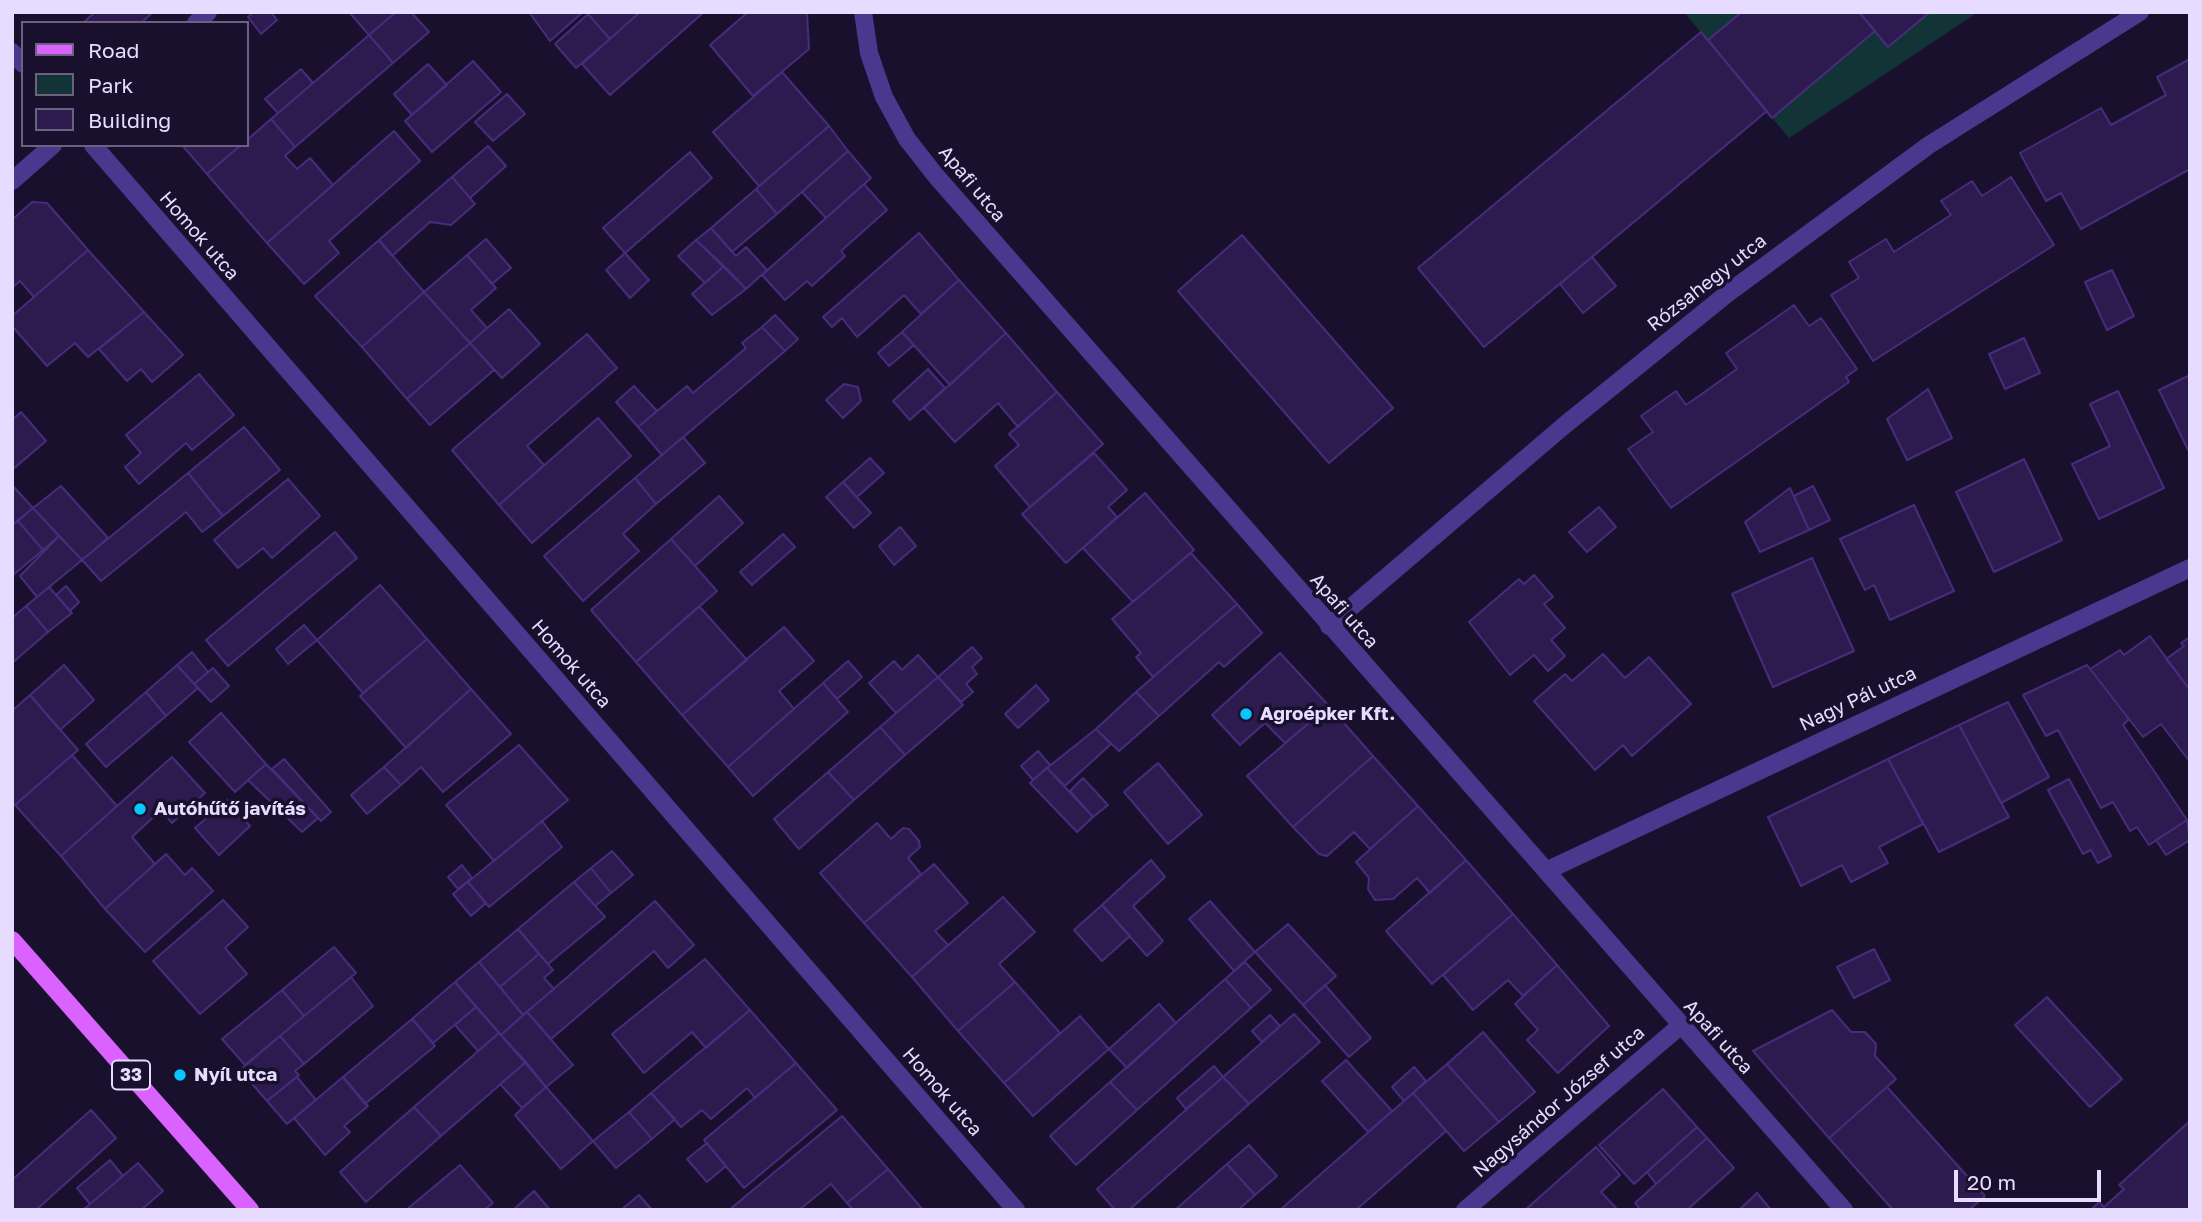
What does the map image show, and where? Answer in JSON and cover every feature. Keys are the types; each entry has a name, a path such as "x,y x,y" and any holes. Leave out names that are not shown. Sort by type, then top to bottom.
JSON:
{"main road":[{"name":"33","path":"12,940 250,1210"}],"street":[{"name":"Apafi utca","path":"863,12 873,68 907,139 1329,626 1844,1210"},
{"name":"Rózsahegy utca","path":"1329,626 1576,416 1738,285 1929,145 2140,12"},
{"path":"12,181 51,147"},
{"name":"Homok utca","path":"95,147 1017,1210"},
{"name":"Nagy Pál utca","path":"1546,872 2190,568"},
{"name":"Nagysándor József utca","path":"1465,1210 1680,1026"}],"green space":[{"path":"1684,12 1978,12 1789,138"}],"building":[{"path":"95,12 153,12 143,21 85,21"},
{"path":"254,12 271,12 277,20 261,34 248,17"},
{"path":"349,12 396,12 369,35"},
{"path":"396,12 411,12 429,32 393,63 369,35"},
{"path":"529,12 583,12 550,41"},
{"path":"640,12 610,39 588,14"},
{"path":"640,12 704,12 610,95 582,64"},
{"path":"748,12 807,12 809,49 753,96 710,45"},
{"path":"1742,12 1859,12 1875,31 1772,118 1708,40"},
{"path":"1859,12 1930,12 1888,47"},
{"path":"588,14 610,39 576,68 555,44"},
{"path":"1701,32 1767,111 1484,347 1418,268"},
{"path":"369,35 393,63 295,147 271,119"},
{"path":"2190,59 2190,169 2081,229 2061,193 2046,201 2020,153 2101,108 2111,125 2166,95 2157,77"},
{"path":"473,61 501,92 432,152 405,121"},
{"path":"428,64 447,85 412,115 394,94"},
{"path":"301,69 313,83 278,113 265,99"},
{"path":"782,72 829,126 759,186 713,132"},
{"path":"507,94 525,114 493,141 475,122"},
{"path":"271,119 295,147 285,156 297,169 310,158 333,185 267,243 207,174 239,147 248,147 248,139"},
{"path":"829,126 848,151 777,214 756,189"},
{"path":"394,131 420,161 329,241 339,253 304,284 267,243"},
{"path":"488,146 506,166 470,198 452,177"},
{"path":"184,147 239,147 207,174"},
{"path":"848,151 871,178 826,218 802,192"},
{"path":"690,152 712,178 625,253 603,228"},
{"path":"452,177 475,204 451,225 430,222 392,256 379,240"},
{"path":"2011,177 2054,245 1873,361 1831,295 1859,278 1849,262 1886,239 1894,252 1951,215 1941,201 1972,181 1982,196"},
{"path":"864,184 887,210 841,251 845,256 812,286 807,281 785,300 762,275"},
{"path":"756,189 777,214 732,252 711,228"},
{"path":"32,202 47,203 88,250 34,297 20,281 12,288 12,220"},
{"path":"711,228 736,256 746,247 767,270 746,289 696,240"},
{"path":"919,233 959,280 921,314 904,295 857,337 842,318 832,327 823,317"},
{"path":"1242,235 1393,408 1329,463 1178,291"},
{"path":"486,239 511,268 492,284 467,255"},
{"path":"379,240 424,292 362,347 315,296"},
{"path":"696,240 724,266 705,283 678,256"},
{"path":"88,250 144,312 88,357 75,343 47,366 12,326 12,316"},
{"path":"625,253 649,280 630,298 606,270"},
{"path":"467,255 496,288 471,310 487,328 470,343 424,292"},
{"path":"1592,257 1616,286 1583,313 1560,284"},
{"path":"724,266 746,289 712,315 692,294"},
{"path":"2112,270 2134,316 2107,330 2085,282"},
{"path":"959,280 1006,333 950,385 902,332"},
{"path":"424,292 470,343 407,399 362,347"},
{"path":"1794,305 1809,326 1821,318 1857,369 1846,377 1849,382 1671,508 1628,449 1653,432 1641,416 1676,391 1686,405 1737,369 1726,353"},
{"path":"509,309 540,344 502,378 470,343"},
{"path":"144,312 183,355 152,382 141,369 127,381 99,349"},
{"path":"775,315 798,339 785,351 762,327"},
{"path":"762,327 785,351 662,455 638,427 687,386 693,393 746,348 742,343"},
{"path":"902,332 914,345 889,366 878,353"},
{"path":"1006,333 1057,392 1018,427 998,403 955,442 924,408"},
{"path":"587,334 617,368 527,446 544,465 499,505 452,450"},
{"path":"2024,338 2040,373 2005,389 1989,354"},
{"path":"470,343 494,370 430,425 407,399"},
{"path":"928,369 945,388 910,420 893,401"},
{"path":"199,374 234,415 192,450 186,443 139,484 125,467 141,453 126,435"},
{"path":"2190,375 2190,454 2159,390"},
{"path":"844,384 858,387 861,401 843,418 826,400"},
{"path":"634,386 657,411 638,427 616,402"},
{"path":"1928,389 1952,438 1907,460 1887,419"},
{"path":"2118,391 2164,488 2099,519 2072,464 2110,446 2090,404"},
{"path":"1057,392 1103,444 1030,507 995,466 1019,445 1009,434"},
{"path":"21,412 46,441 12,470 12,420"},
{"path":"598,418 631,456 532,543 499,505"},
{"path":"244,427 280,470 223,516 188,473"},
{"path":"683,437 705,463 656,504 635,478"},
{"path":"1094,453 1127,490 1108,507 1117,517 1066,563 1022,514"},
{"path":"870,458 884,473 857,497 843,482"},
{"path":"2024,459 2062,540 1994,572 1956,492"},
{"path":"188,473 223,516 202,532 186,512 101,581 82,560"},
{"path":"635,478 656,504 623,534 639,551 583,601 544,556"},
{"path":"288,479 320,516 272,558 263,548 238,568 214,540"},
{"path":"843,482 871,513 854,528 826,497"},
{"path":"12,485 33,508 12,525"},
{"path":"61,486 108,538 82,560 33,508"},
{"path":"1813,486 1830,520 1809,530 1794,496"},
{"path":"1790,488 1809,530 1760,552 1745,522"},
{"path":"1145,493 1194,550 1133,602 1083,548"},
{"path":"719,496 743,523 695,566 671,539"},
{"path":"1914,505 1954,591 1890,620 1874,585 1865,590 1840,539"},
{"path":"1599,507 1616,527 1587,552 1569,532"},
{"path":"33,508 59,536 43,550 18,521"},
{"path":"18,521 43,550 12,576 12,525"},
{"path":"900,527 916,546 894,565 879,546"},
{"path":"335,532 357,558 228,666 206,640"},
{"path":"783,534 795,547 752,585 740,572"},
{"path":"59,536 82,560 37,597 20,576"},
{"path":"671,539 717,591 636,662 591,610"},
{"path":"1191,553 1237,604 1153,677 1136,657 1141,653 1112,619"},
{"path":"1812,558 1854,651 1773,687 1732,594"},
{"path":"1534,575 1553,597 1544,604 1565,628 1551,640 1565,656 1548,671 1534,655 1510,675 1469,622 1519,579 1524,584"},
{"path":"380,585 427,639 363,693 317,640"},
{"path":"66,586 79,602 70,611 56,595"},
{"path":"49,587 72,613 48,632 26,606"},
{"path":"1237,604 1262,633 1224,667 1219,662 1159,716 1136,692"},
{"path":"26,606 48,632 12,663 12,618"},
{"path":"699,606 747,660 682,715 636,662"},
{"path":"304,625 317,640 288,664 276,649"},
{"path":"784,627 814,661 779,691 794,709 728,767 682,715"},
{"path":"2150,636 2190,690 2190,762 2161,724 2143,737 2090,669 2120,650 2124,655"},
{"path":"2190,637 2190,690 2166,659 2184,646 2181,643"},
{"path":"427,639 471,689 406,748 360,696"},
{"path":"972,647 982,658 972,667 977,674 966,684 973,692 961,702 938,677"},
{"path":"192,652 208,672 194,684 177,665"},
{"path":"1280,653 1329,706 1285,743 1265,723 1240,745 1212,715"},
{"path":"1603,654 1625,678 1649,657 1691,704 1632,756 1623,745 1595,770 1534,701 1565,674 1572,681"},
{"path":"918,655 938,677 896,713 869,683 894,661 902,670"},
{"path":"848,661 862,677 837,699 823,683"},
{"path":"64,665 94,700 60,730 30,695"},
{"path":"177,665 198,688 166,716 146,692"},
{"path":"2087,665 2129,719 2123,725 2187,820 2149,845 2137,827 2130,831 2113,802 2101,808 2058,730 2046,736 2023,695"},
{"path":"213,668 229,686 211,702 194,684"},
{"path":"938,677 963,705 905,755 880,727"},
{"path":"823,683 848,712 753,796 728,767"},
{"path":"1036,685 1049,700 1018,728 1005,714"},
{"path":"471,689 511,734 443,792 421,767 401,785 384,767"},
{"path":"146,692 166,716 106,767 86,744"},
{"path":"1136,692 1159,716 1119,751 1096,729"},
{"path":"30,695 78,750 15,805 12,801 12,711"},
{"path":"2008,702 2049,777 2001,803 1959,725"},
{"path":"1329,706 1373,756 1293,827 1247,776"},
{"path":"221,713 266,764 235,792 189,742"},
{"path":"1959,725 2009,817 1939,852 1888,759"},
{"path":"880,727 905,755 854,800 828,772"},
{"path":"1096,729 1111,744 1065,786 1047,768"},
{"path":"519,745 568,800 494,861 446,805"},
{"path":"1038,751 1050,765 1033,780 1021,766"},
{"path":"72,755 117,806 61,856 15,805"},
{"path":"1373,756 1418,806 1370,849 1354,832 1327,856 1319,854 1293,827"},
{"path":"172,757 205,793 172,823 161,810 132,837 155,864 105,909 61,856"},
{"path":"284,759 331,812 321,821 272,769"},
{"path":"1888,759 1923,824 1879,847 1888,863 1851,882 1842,865 1801,886 1768,817"},
{"path":"1158,763 1202,815 1168,844 1124,792"},
{"path":"266,764 318,818 302,832 248,780"},
{"path":"384,767 401,785 367,814 351,795"},
{"path":"1047,768 1093,817 1077,832 1030,783"},
{"path":"828,772 854,800 799,849 774,819"},
{"path":"1083,778 1108,805 1093,817 1070,791"},
{"path":"2069,779 2111,856 2098,863 2091,850 2083,854 2048,790"},
{"path":"227,800 250,826 219,855 195,828"},
{"path":"1418,806 1466,860 1430,893 1417,878 1393,899 1375,900 1368,889 1369,878 1356,862"},
{"path":"2187,820 2190,840 2166,855 2156,840"},
{"path":"542,821 562,847 489,907 468,882"},
{"path":"877,823 891,839 903,828 909,829 919,841 920,847 908,858 921,874 864,923 820,873"},
{"path":"612,851 633,875 611,893 591,868"},
{"path":"166,854 185,875 192,868 213,891 145,952 105,909"},
{"path":"1151,860 1165,877 1133,906 1163,941 1147,956 1102,905"},
{"path":"1466,860 1513,914 1432,984 1386,931"},
{"path":"934,864 968,903 935,931 948,945 912,977 864,923"},
{"path":"462,865 472,878 458,889 448,877"},
{"path":"591,868 611,893 595,906 574,882"},
{"path":"468,882 486,903 471,916 453,894"},
{"path":"574,882 605,917 548,964 518,929"},
{"path":"1003,897 1035,932 999,964 1015,982 958,1031 912,977"},
{"path":"223,900 248,927 225,948 247,974 200,1014 153,961"},
{"path":"655,901 694,945 668,968 654,951 551,1039 527,1012"},
{"path":"1210,901 1255,952 1234,971 1189,919"},
{"path":"1102,905 1130,936 1102,961 1074,930"},
{"path":"1513,914 1557,965 1523,996 1508,980 1473,1010 1443,975"},
{"path":"1288,924 1336,976 1303,1005 1255,952"},
{"path":"518,929 539,954 500,987 479,962"},
{"path":"334,947 356,973 304,1016 282,990"},
{"path":"1874,949 1890,980 1854,998 1837,967"},
{"path":"539,954 553,970 544,978 554,989 523,1015 500,987"},
{"path":"705,959 750,1010 706,1048 692,1032 644,1073 612,1034"},
{"path":"479,962 523,1015 501,1035 455,982"},
{"path":"1245,962 1271,990 1251,1008 1225,979"},
{"path":"1557,965 1609,1026 1558,1073 1527,1040 1538,1030 1515,1004"},
{"path":"351,977 373,1006 304,1064 280,1036"},
{"path":"1225,979 1251,1008 1137,1110 1110,1082"},
{"path":"455,982 476,1007 433,1043 412,1019"},
{"path":"1015,982 1060,1033 1004,1083 958,1031"},
{"path":"1325,985 1371,1038 1349,1057 1303,1005"},
{"path":"282,990 304,1016 245,1065 222,1039"},
{"path":"2047,997 2122,1079 2090,1107 2015,1025"},
{"path":"1159,1004 1176,1023 1127,1068 1109,1049"},
{"path":"476,1007 499,1033 478,1051 455,1025"},
{"path":"750,1010 796,1063 755,1098 747,1088 711,1119 702,1110 681,1127 651,1093"},
{"path":"1832,1010 1851,1032 1865,1032 1876,1044 1875,1056 1896,1079 1829,1138 1753,1051"},
{"path":"527,1012 573,1065 546,1087 501,1035"},
{"path":"1294,1014 1320,1042 1249,1104 1223,1077"},
{"path":"1270,1015 1280,1026 1262,1042 1252,1031"},
{"path":"1080,1016 1109,1049 1033,1116 1004,1083"},
{"path":"412,1019 435,1046 365,1104 343,1077"},
{"path":"1483,1032 1535,1092 1499,1122 1447,1064"},
{"path":"499,1033 526,1062 441,1136 414,1107"},
{"path":"280,1036 304,1064 295,1071 299,1075 267,1101 240,1070"},
{"path":"1346,1060 1392,1111 1368,1132 1322,1081"},
{"path":"526,1062 546,1087 522,1108 500,1084"},
{"path":"796,1063 837,1110 744,1188 704,1140"},
{"path":"1447,1064 1499,1122 1464,1151 1413,1093"},
{"path":"1214,1066 1223,1077 1186,1109 1177,1098"},
{"path":"1414,1067 1426,1081 1404,1101 1392,1087"},
{"path":"297,1077 316,1100 287,1124 267,1101"},
{"path":"343,1077 368,1106 344,1126 350,1132 325,1155 294,1118"},
{"path":"1223,1077 1249,1104 1129,1210 1115,1210 1097,1189"},
{"path":"1110,1082 1137,1110 1076,1165 1050,1136"},
{"path":"546,1087 593,1141 561,1169 515,1115"},
{"path":"1887,1087 1985,1196 1969,1210 1893,1210 1829,1138"},
{"path":"1663,1089 1697,1127 1634,1184 1599,1145"},
{"path":"651,1093 675,1119 652,1139 629,1112"},
{"path":"1413,1093 1446,1131 1356,1210 1280,1210"},
{"path":"414,1107 441,1136 366,1202 340,1172"},
{"path":"91,1110 116,1138 36,1210 12,1210 12,1180"},
{"path":"629,1112 652,1139 616,1168 593,1141"},
{"path":"842,1116 888,1169 847,1203 831,1184 799,1210 729,1210"},
{"path":"2190,1121 2190,1210 2091,1210 2099,1202 2104,1207 2124,1189 2119,1185"},
{"path":"1697,1127 1707,1138 1656,1184 1647,1172"},
{"path":"1707,1138 1734,1168 1687,1210 1641,1210 1635,1203"},
{"path":"707,1143 726,1166 707,1182 687,1159"},
{"path":"1249,1145 1277,1176 1255,1195 1227,1164"},
{"path":"1596,1147 1620,1175 1601,1192 1616,1208 1614,1210 1525,1210"},
{"path":"110,1160 123,1176 90,1204 77,1188"},
{"path":"138,1163 163,1191 141,1210 83,1210"},
{"path":"1227,1164 1255,1195 1238,1210 1175,1210"},
{"path":"460,1165 493,1203 484,1210 406,1210"},
{"path":"888,1169 923,1210 853,1210 847,1203"},
{"path":"534,1191 550,1210 513,1210"},
{"path":"1757,1193 1771,1210 1739,1210"},
{"path":"639,1195 652,1210 621,1210"}],"place":[{"name":"Agroépker Kft.","path":"1246,714"},
{"name":"Autóhűtő javítás","path":"140,809"},
{"name":"Nyíl utca","path":"180,1075"}]}
